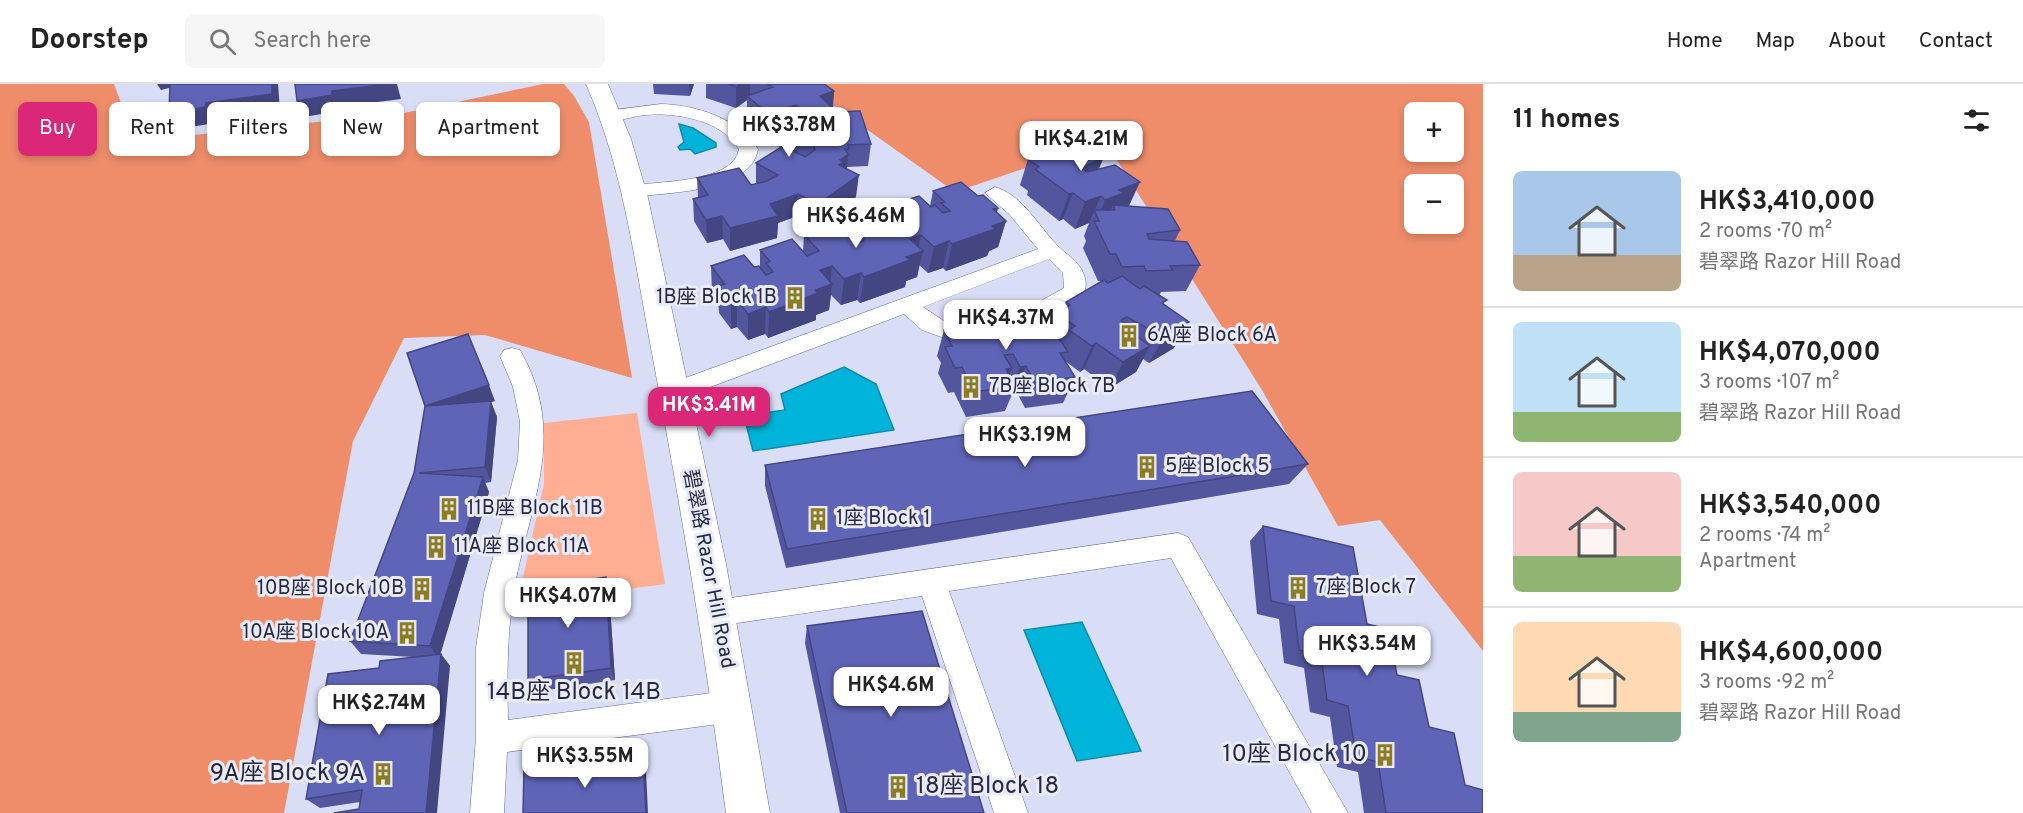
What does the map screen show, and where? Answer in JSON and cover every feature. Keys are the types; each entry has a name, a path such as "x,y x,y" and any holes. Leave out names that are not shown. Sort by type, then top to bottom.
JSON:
{"street":[{"name":"碧翠路 Razor Hill Road","path":"597,84 613,115 633,191 675,391 734,706 748,813"}],"lane":[{"path":"613,115 657,109 691,112 727,127 743,139 748,148 746,159 738,169 724,176 633,191"},
{"path":"907,304 934,328 948,330 1026,319 1074,292 1076,282 1073,270 1051,251 1016,210 995,193"},
{"path":"675,391 1051,251"},
{"path":"487,813 492,738 491,648 499,593 531,460 532,422 525,387 512,356"},
{"path":"717,613 1178,544 1331,813"},
{"path":"931,581 1011,813"},
{"path":"492,738 734,706"}],"shaded area":[{"path":"0,84 114,84 121,102 109,102 109,156 195,156 195,135 207,134 207,156 309,156 309,123 321,122 321,156 404,156 404,113 416,110 416,156 560,156 560,102 457,102 543,84 564,84 589,122 632,378 485,335 404,338 353,441 284,813 0,813"},
{"path":"803,84 1483,84 1483,651 1380,520 1338,526 1262,390 1105,141 955,192"},
{"path":"637,413 665,584 517,604 544,484 544,423"}],"water":[{"path":"679,124 693,128 716,143 716,147 695,154 690,149 680,150 678,147 684,142"},
{"path":"844,367 876,384 894,430 753,451 744,416 785,410 781,394"},
{"path":"1082,622 1141,751 1077,761 1024,630"}],"building":[{"path":"170,84 272,84 272,94 207,102 206,107 195,109 195,102 169,102"},
{"path":"295,84 388,84 332,91 332,95 297,101"},
{"path":"767,84 824,84 834,91 820,96 837,112 860,111 871,144 848,145 849,149 845,149 848,155 840,160 844,162 839,165 859,175 818,204 798,194 770,204 778,216 730,228 722,216 706,220 693,199 708,195 697,178 739,168 751,185 767,181 778,175 756,163 783,146 805,157 815,150 813,141 784,143 779,121 807,119 804,111 796,105 769,114 747,96 773,87"},
{"path":"1081,141 1104,157 1082,168 1087,172 1115,165 1140,182 1119,190 1124,193 1105,200 1101,196 1085,202 1073,193 1069,194 1035,169 1039,167 1028,159 1043,153 1039,150 1057,145 1061,148"},
{"path":"961,182 978,196 983,195 998,208 993,209 1006,221 992,226 995,229 952,244 949,241 934,247 921,235 910,239 923,251 906,257 910,260 864,277 861,273 844,279 832,266 820,270 832,284 815,290 818,293 769,312 766,307 748,314 737,300 731,303 718,286 725,284 711,266 744,255 754,267 759,266 766,275 773,272 766,263 770,261 760,250 792,239 807,256 819,251 804,235 834,225 845,236 850,234 861,242 864,240 856,232 860,230 850,220 879,209 895,225 906,221 890,205 919,196 931,207 935,205 943,213 950,211 941,203 945,202 933,191"},
{"path":"1113,205 1168,209 1180,230 1147,234 1149,239 1187,242 1200,265 1170,266 1173,270 1146,271 1144,266 1122,267 1116,254 1110,254 1094,221 1099,221 1094,210 1115,210"},
{"path":"1122,276 1140,289 1144,286 1167,300 1162,303 1189,322 1164,337 1127,317 1121,320 1135,330 1131,332 1150,346 1123,362 1096,343 1092,346 1069,330 1075,326 1056,313 1070,305 1066,302 1104,280 1108,283"},
{"path":"1017,315 1019,319 1038,317 1048,333 1055,332 1068,352 1060,353 1075,377 1035,383 1026,366 1020,367 1013,354 1004,355 1012,368 1006,369 1015,386 974,392 962,367 955,368 945,347 952,346 944,330 964,327 961,323"},
{"path":"468,334 489,385 425,406 407,353"},
{"path":"1252,391 1308,464 787,549 765,465"},
{"path":"491,401 485,467 419,473 483,477 430,646 350,641 414,473 425,406"},
{"path":"1263,526 1353,547 1367,624 1388,629 1397,675 1419,680 1429,727 1454,733 1465,785 1483,790 1483,813 1386,813 1378,762 1356,756 1348,706 1327,700 1321,655 1299,650 1294,606 1271,601"},
{"path":"606,577 611,668 528,680 528,589"},
{"path":"922,611 984,813 847,813 807,626"},
{"path":"441,654 426,813 334,813 359,809 362,790 306,799 328,674 379,668 380,661"},
{"path":"589,760 589,768 643,760 646,813 523,813 524,768"}],"place":[{"name":"1B座 Block 1B","path":"795,298"},
{"name":"6A座 Block 6A","path":"1129,336"},
{"name":"7B座 Block 7B","path":"971,387"},
{"name":"5座 Block 5","path":"1147,467"},
{"name":"11B座 Block 11B","path":"449,509"},
{"name":"1座 Block 1","path":"818,519"},
{"name":"11A座 Block 11A","path":"436,547"},
{"name":"7座 Block 7","path":"1298,588"},
{"name":"10B座 Block 10B","path":"422,589"},
{"name":"10A座 Block 10A","path":"407,633"},
{"name":"14B座 Block 14B","path":"574,663"},
{"name":"10座 Block 10","path":"1385,755"},
{"name":"9A座 Block 9A","path":"383,774"},
{"name":"18座 Block 18","path":"898,787"}]}
